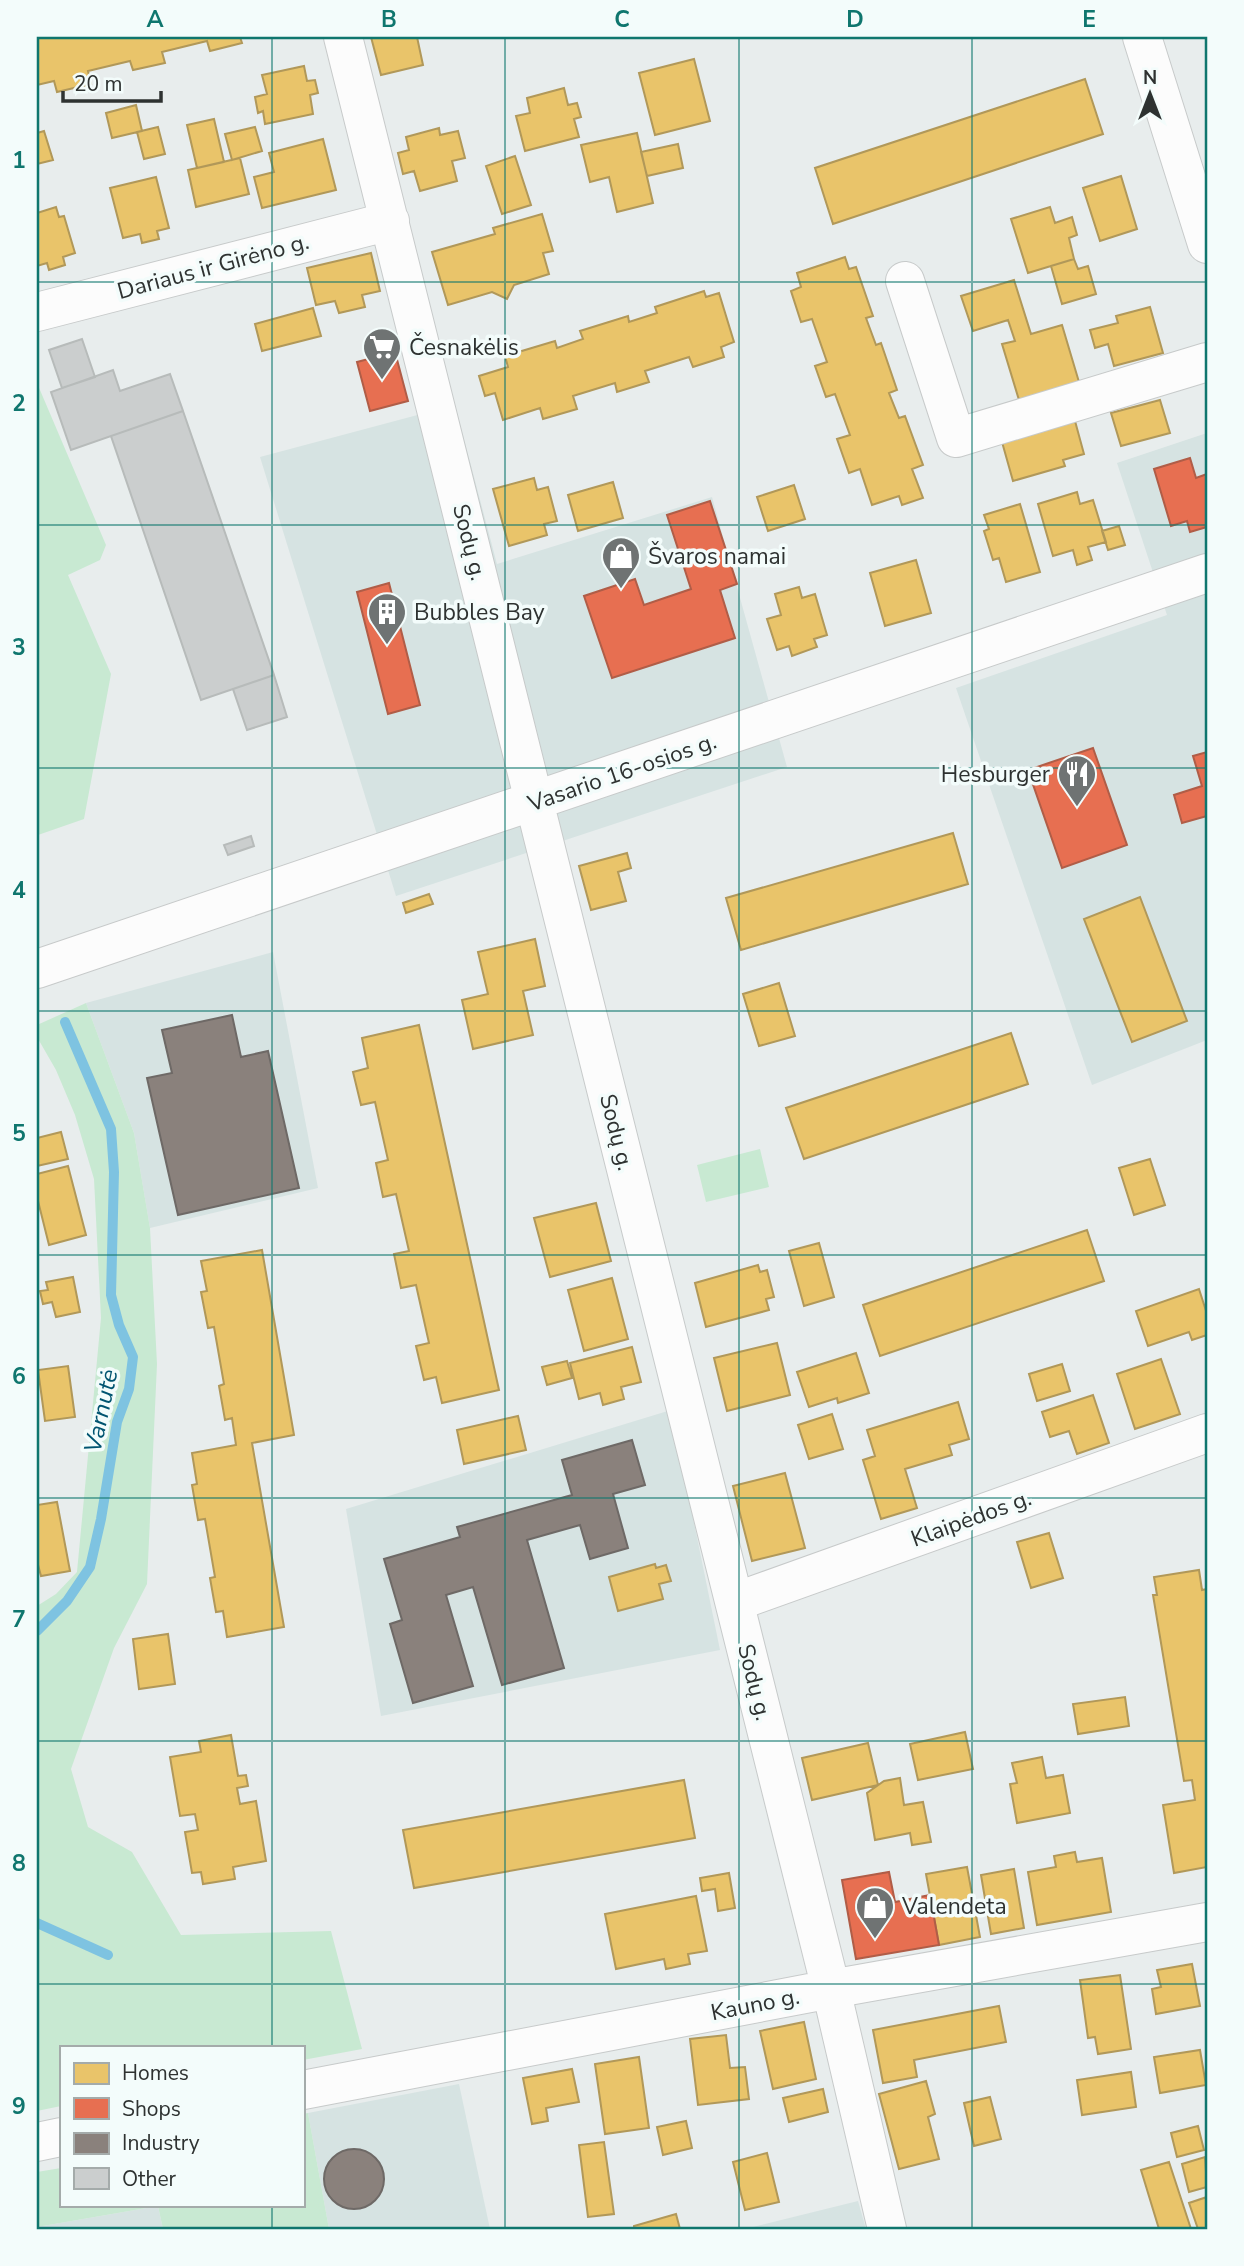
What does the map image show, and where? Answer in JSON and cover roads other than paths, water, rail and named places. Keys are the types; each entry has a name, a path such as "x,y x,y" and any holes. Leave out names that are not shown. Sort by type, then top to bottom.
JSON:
{"main road":[{"name":"Sodų g.","path":"343,37 735,1602 831,1989 887,2229"},
{"path":"1142,37 1207,244"},
{"name":"Dariaus ir Girėno g.","path":"37,312 390,220"},
{"path":"905,281 957,438 1207,362"},
{"name":"Vasario 16-osios g.","path":"37,969 1207,573"},
{"name":"Klaipėdos g.","path":"735,1602 1207,1433"},
{"name":"Kauno g.","path":"304,2090 831,1989 1207,1922"},
{"path":"37,2142 60,2137"}],"waterway":[{"name":"Varnutė","path":"37,1631 67,1601 90,1567 117,1422 129,1389 133,1357 119,1325 111,1295 114,1172 111,1129 65,1022"},
{"name":"Varnutė","path":"37,1923 108,1955"}],"place":[{"name":"Česnakėlis","path":"382,381"},
{"name":"Švaros namai","path":"621,590"},
{"name":"Bubbles Bay","path":"387,646"},
{"name":"Hesburger","path":"1077,808"},
{"name":"Valendeta","path":"875,1940"}]}
